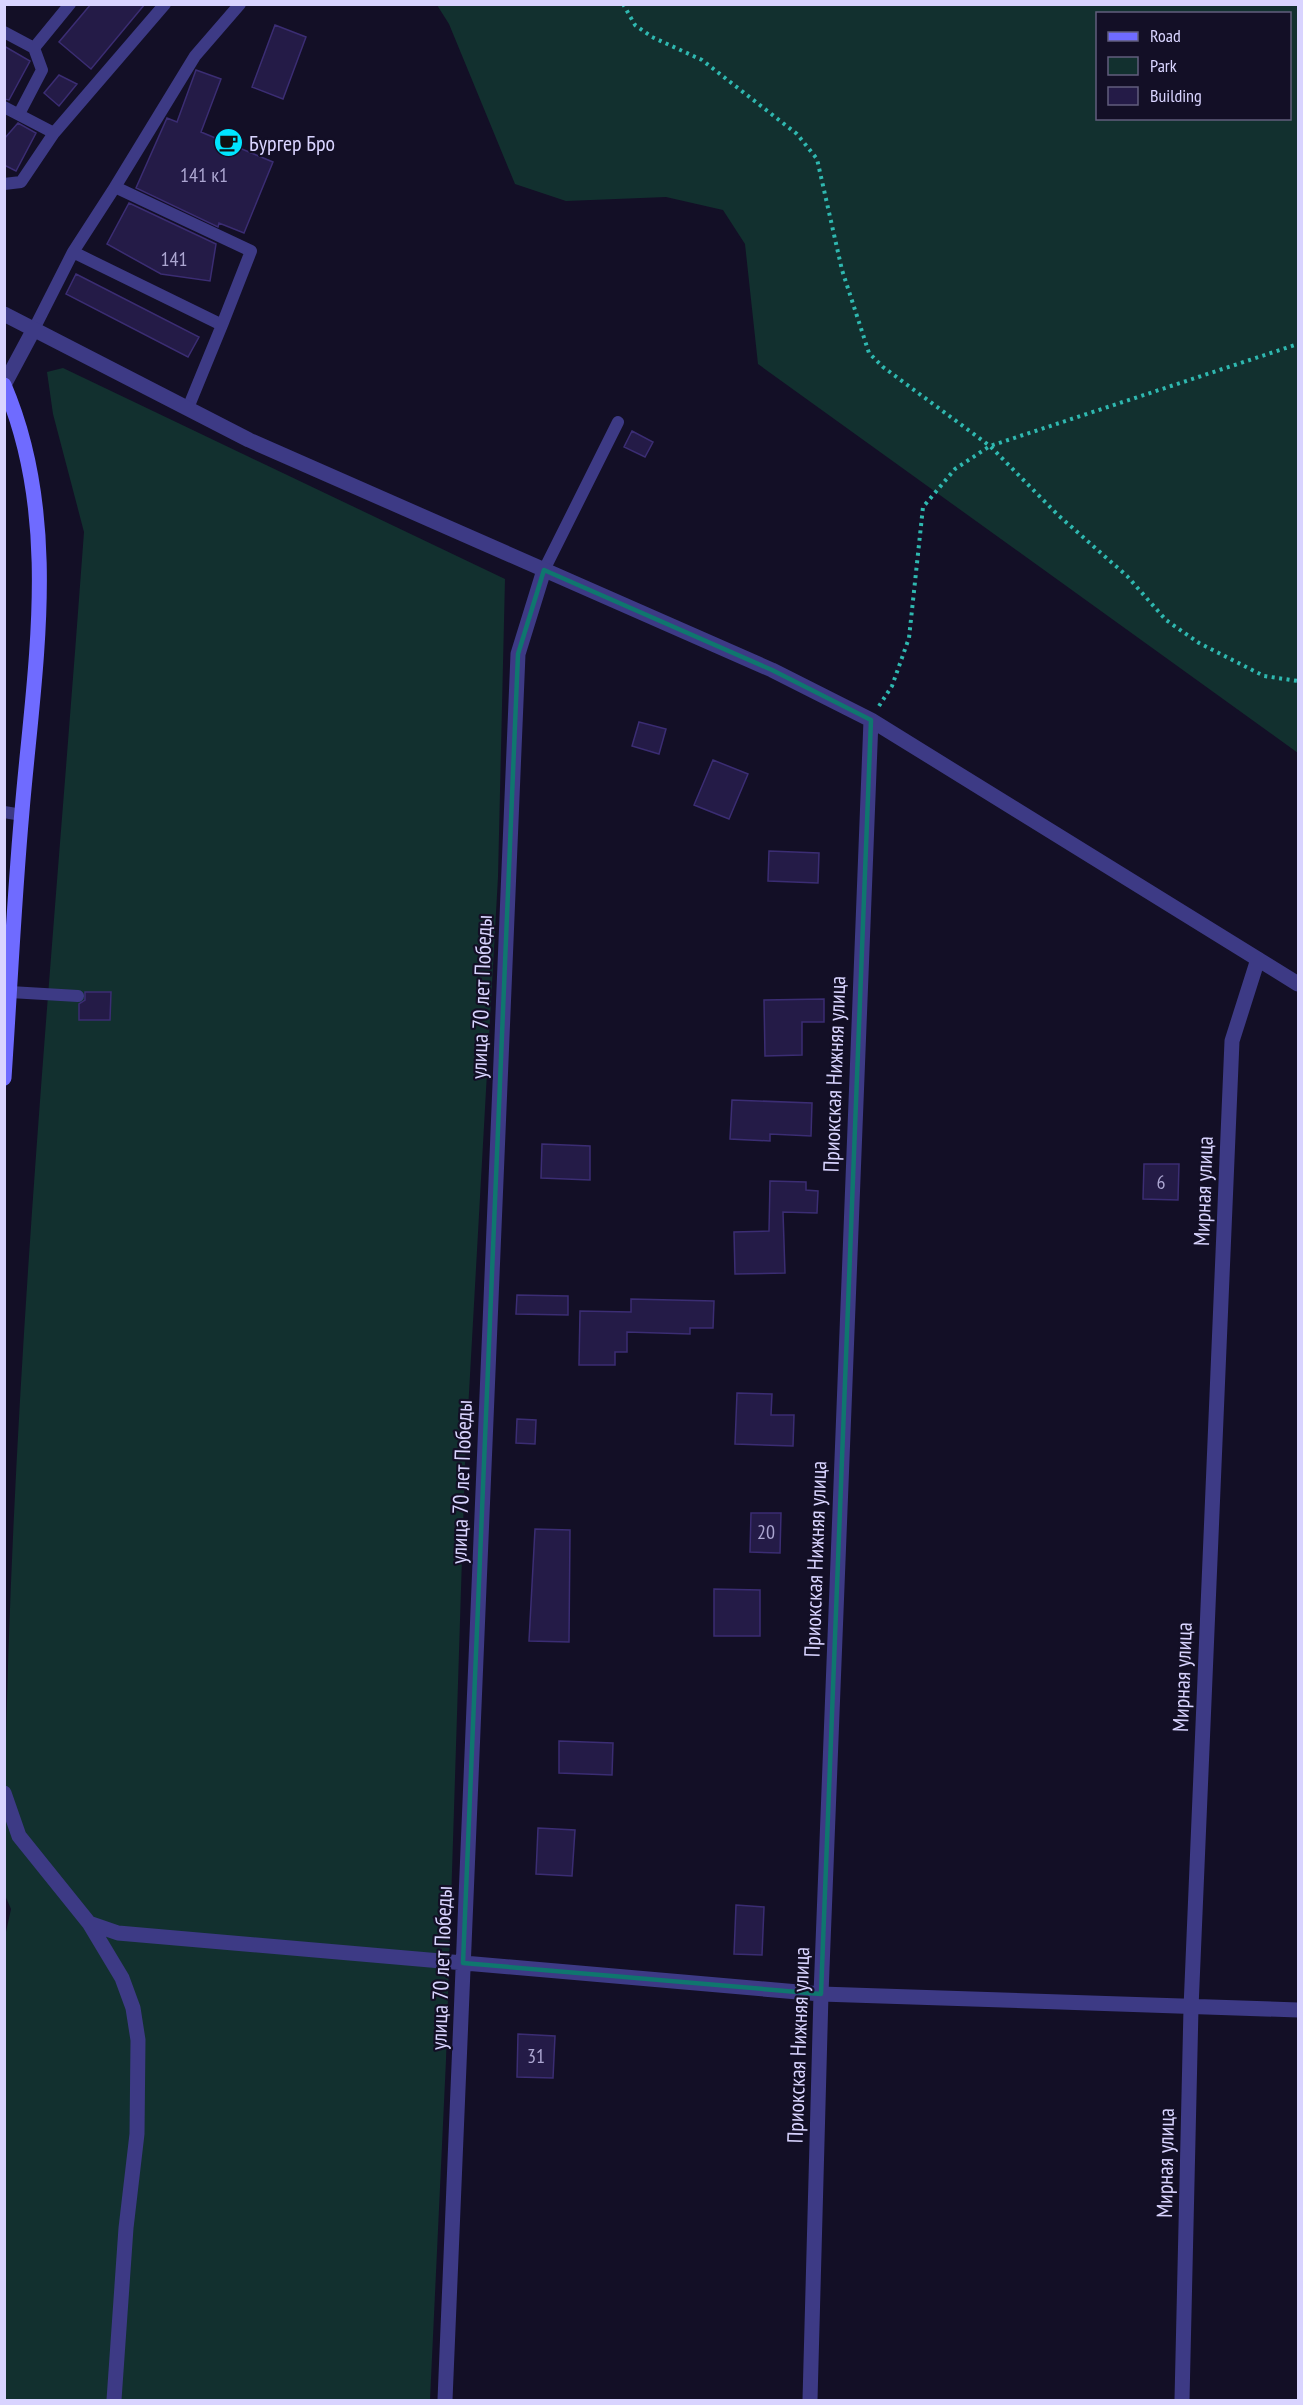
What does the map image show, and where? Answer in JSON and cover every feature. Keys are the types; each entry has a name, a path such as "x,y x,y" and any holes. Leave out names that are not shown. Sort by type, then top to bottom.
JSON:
{"main road":[{"path":"4,385 31,469 40,546 36,649 4,1078"}],"street":[{"path":"4,314 249,440 772,670 871,720 1299,984"},
{"path":"4,385 34,329"},
{"name":"улица 70 лет Победы","path":"445,2400 518,654 544,570"},
{"name":"Приокская Нижняя улица","path":"810,2400 821,1994 871,720"},
{"name":"Мирная улица","path":"1182,2400 1191,2008 1232,1041 1258,959"},
{"path":"4,1793 19,1836 89,1923 122,1978 133,2008 138,2040 137,2134 126,2228 114,2400"},
{"path":"89,1923 118,1933 821,1994 1299,2010"}],"lane":[{"path":"34,48 70,4"},
{"path":"4,184 21,182 54,133 165,4"},
{"path":"34,329 73,252 195,56 240,4"},
{"path":"4,32 34,48 42,70 19,114"},
{"path":"4,107 54,133"},
{"path":"115,187 251,251 188,408"},
{"path":"73,252 222,325"},
{"path":"544,570 618,422"},
{"path":"4,812 22,815"},
{"path":"10,992 78,996"}],"path":[{"path":"633,4 625,6 635,25 652,37 702,60 797,134 817,159 842,270 869,353 883,367 990,446 1058,515 1127,576 1166,620 1199,643 1264,676 1299,681"},
{"path":"871,720 892,686 909,638 923,507 955,470 990,446 1299,344"}],"highlighted area":[{"path":"544,570 772,670 871,720 821,1994 463,1963 518,654"}],"green space":[{"path":"437,5 1298,5 1298,753 758,364 745,244 723,210 666,197 566,201 515,184 449,24"},
{"path":"63,368 505,579 498,877 465,1464 446,2060 430,2400 5,2400 4,1941 11,1909 4,1893 6,1722 12,1552 44,1042 84,532 53,414 47,372"}],"building":[{"path":"91,4 145,4 91,69 59,42"},
{"path":"275,25 306,37 283,99 252,87"},
{"path":"4,46 30,61 9,100 4,99"},
{"path":"196,70 221,79 201,132 273,162 244,233 219,223 218,227 136,188 167,118 177,122"},
{"path":"59,75 77,84 59,106 44,93"},
{"path":"18,123 36,133 16,171 4,165 4,139"},
{"path":"129,203 216,244 210,281 161,274 107,244"},
{"path":"76,274 199,337 188,357 66,294"},
{"path":"632,431 653,442 645,457 624,447"},
{"path":"639,722 666,729 659,754 632,746"},
{"path":"713,760 748,774 729,819 694,805"},
{"path":"769,851 819,853 818,883 768,881"},
{"path":"85,992 111,992 110,1020 79,1020 79,1004 85,1000"},
{"path":"824,999 824,1022 802,1022 802,1055 765,1056 764,1000"},
{"path":"732,1100 812,1103 811,1136 770,1134 770,1141 730,1139"},
{"path":"542,1144 590,1146 590,1180 541,1178"},
{"path":"1144,1164 1179,1164 1178,1200 1143,1199"},
{"path":"770,1181 806,1182 806,1190 818,1191 817,1213 783,1212 785,1273 735,1274 734,1232 769,1231"},
{"path":"517,1295 568,1296 568,1315 516,1314"},
{"path":"631,1299 714,1301 713,1328 690,1328 690,1334 627,1332 627,1352 615,1352 615,1365 579,1365 580,1311 631,1312"},
{"path":"737,1393 772,1394 771,1415 794,1415 793,1446 735,1444"},
{"path":"517,1419 536,1420 535,1444 516,1443"},
{"path":"751,1513 781,1513 780,1553 750,1552"},
{"path":"535,1529 570,1530 569,1642 529,1641"},
{"path":"714,1589 760,1590 760,1636 714,1636"},
{"path":"559,1741 613,1743 612,1775 559,1773"},
{"path":"538,1828 575,1830 572,1876 536,1874"},
{"path":"736,1905 764,1907 762,1955 734,1954"},
{"path":"518,2034 555,2036 553,2078 517,2077"}],"place":[{"name":"Бургер Бро","path":"228,143"}]}
